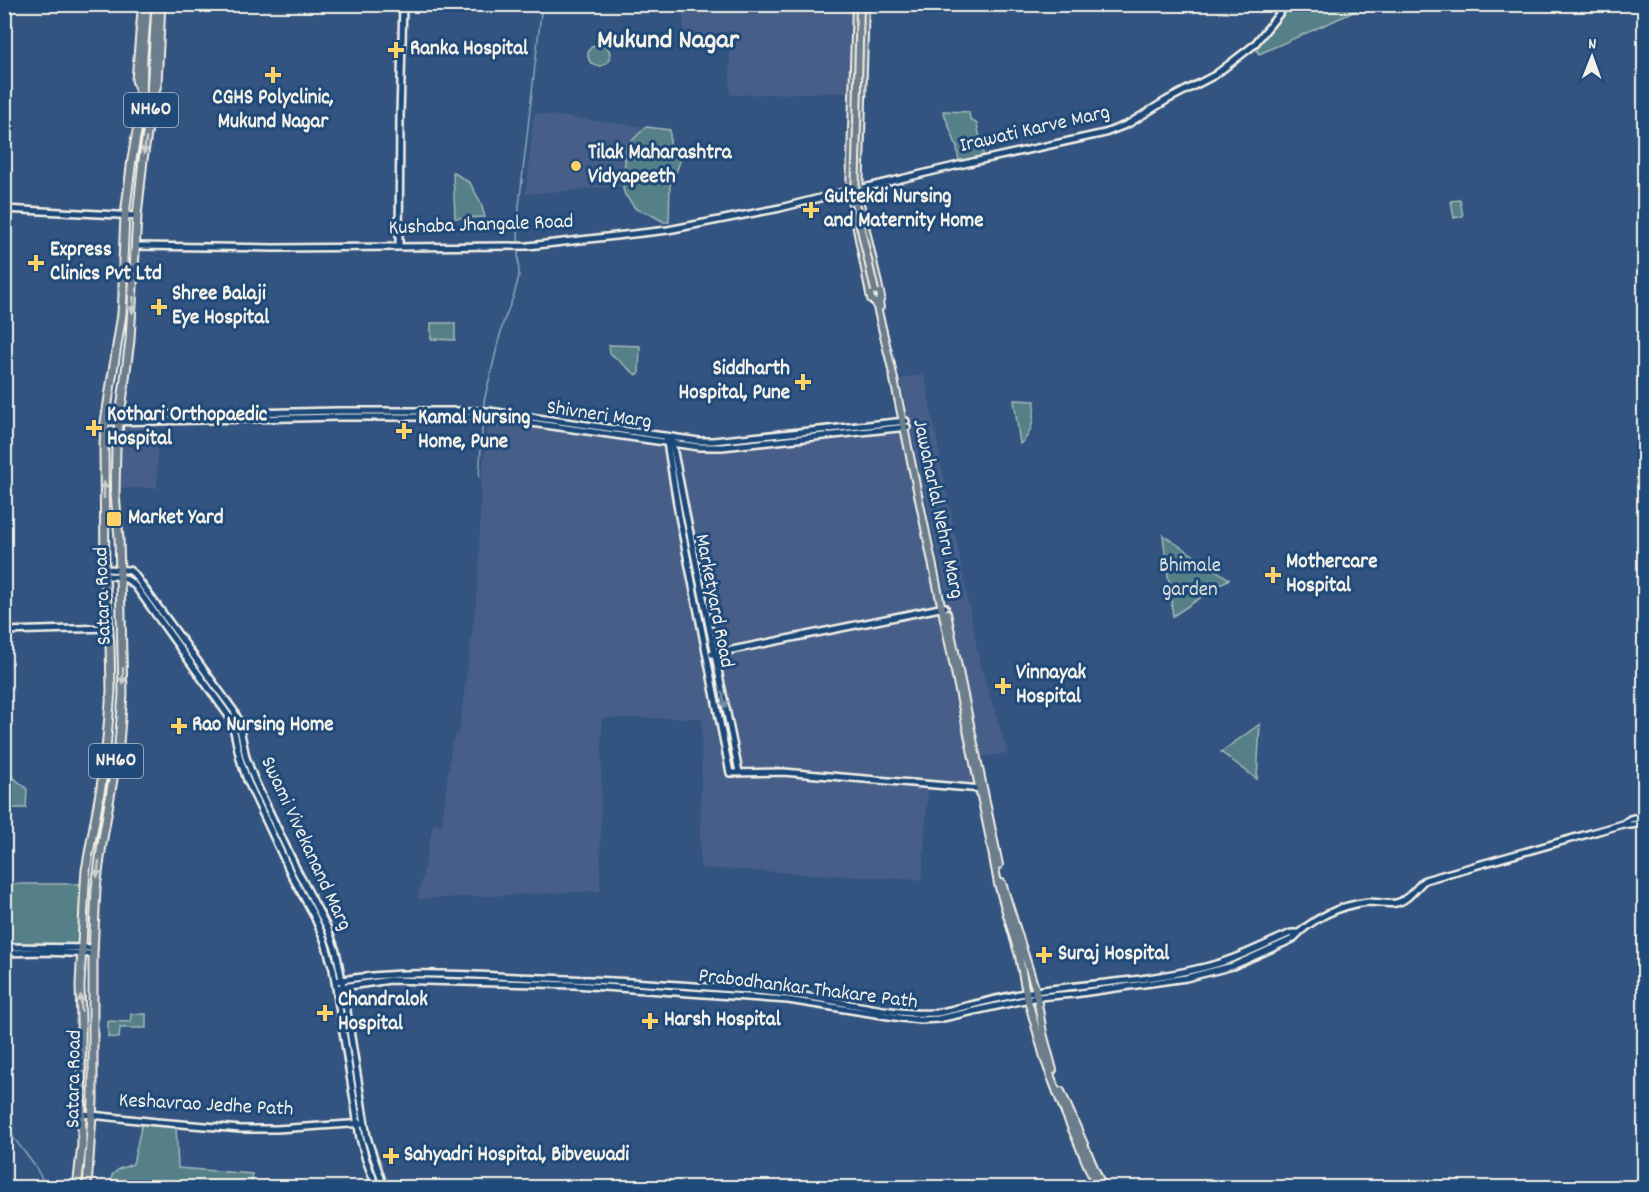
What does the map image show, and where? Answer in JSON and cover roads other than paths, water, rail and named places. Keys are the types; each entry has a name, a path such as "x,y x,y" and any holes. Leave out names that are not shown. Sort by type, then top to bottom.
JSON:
{"highway":[{"path":"142,4 136,80 142,104"},
{"name":"NH60","path":"142,104 147,4"},
{"path":"151,108 156,4"},
{"name":"Satara Road","path":"87,1188 92,1115 93,951 97,877 119,744 122,703 123,649 115,494 116,448 130,340 137,216 143,160 157,84 162,4"},
{"name":"Satara Road","path":"77,1188 82,1145 80,986 86,870 107,749 111,691 105,573 106,419 122,314 125,215 142,104"}],"main road":[{"path":"399,246 403,4"},
{"path":"858,4 855,203 877,303"},
{"name":"Jawaharlal Nehru Marg","path":"858,4 851,199 872,299 877,303 904,424 982,789 998,884 1037,994 1037,1017"},
{"name":"Jawaharlal Nehru Marg","path":"865,4 859,189 860,206 881,297 877,303"},
{"name":"Irawati Karve Marg","path":"859,189 1106,134 1215,75 1254,45 1287,4"},
{"name":"Kushaba Jhangale Road","path":"136,246 251,248 525,246 668,230 780,208 859,189"},
{"path":"4,210 137,216"},
{"name":"Shivneri Marg","path":"106,419 360,411 489,414 669,440 699,447 722,447 904,424"},
{"name":"Marketyard Road","path":"669,440 711,655 730,773 739,772 711,655"},
{"name":"Swami Vivekanand Marg","path":"120,572 129,570 141,583 236,714 249,768 297,870 328,929 336,951 366,1160 377,1188"},
{"path":"105,573 120,572"},
{"name":"Swami Vivekanand Marg","path":"120,572 136,587 228,715 235,731 243,770 292,876 314,916 339,984"},
{"path":"711,655 943,607"},
{"path":"4,631 109,628"},
{"path":"739,772 783,772 982,789"},
{"name":"Prabodhankar Thakare Path","path":"339,984 397,974 568,982 788,1000 901,1018 938,1019 1027,996 1073,987 1207,967 1291,933 1299,933 1320,918 1343,907 1371,902 1398,903 1425,880 1644,816"},
{"name":"Prabodhankar Thakare Path","path":"1623,824 1644,823"},
{"name":"Jawaharlal Nehru Marg","path":"1007,906 1027,996 1037,1017"},
{"path":"4,947 81,951"},
{"path":"4,953 93,951"},
{"path":"1037,1017 1046,1061 1097,1188"},
{"path":"1037,1017 1058,1083 1103,1188"},
{"name":"Keshavrao Jedhe Path","path":"82,1114 241,1129 361,1123"},
{"name":"Swami Vivekanand Marg","path":"361,1123 384,1188"}],"waterway":[{"path":"518,244 519,206 542,4"},
{"path":"479,477 484,401 503,323 519,276 518,249"},
{"path":"4,1125 35,1166 47,1188"}],"place":[{"name":"Ranka Hospital","path":"396,50"},
{"name":"CGHS Polyclinic, Mukund Nagar","path":"273,75"},
{"name":"Tilak Maharashtra Vidyapeeth","path":"576,166"},
{"name":"Gultekdi Nursing and Maternity Home","path":"811,210"},
{"name":"Express Clinics Pvt Ltd","path":"36,263"},
{"name":"Shree Balaji Eye Hospital","path":"159,307"},
{"name":"Siddharth Hospital, Pune","path":"803,382"},
{"name":"Kothari Orthopaedic Hospital","path":"94,428"},
{"name":"Kamal Nursing Home, Pune","path":"404,431"},
{"name":"Market Yard","path":"114,519"},
{"name":"Mothercare Hospital","path":"1273,575"},
{"name":"Vinnayak Hospital","path":"1003,686"},
{"name":"Rao Nursing Home","path":"179,726"},
{"name":"Suraj Hospital","path":"1044,955"},
{"name":"Chandralok Hospital","path":"325,1013"},
{"name":"Harsh Hospital","path":"650,1021"},
{"name":"Sahyadri Hospital, Bibvewadi","path":"391,1156"}],"district":[{"name":"Mukund Nagar","path":"668,41"}],"park label":[{"name":"Bhimale garden","path":"1190,579"}]}
